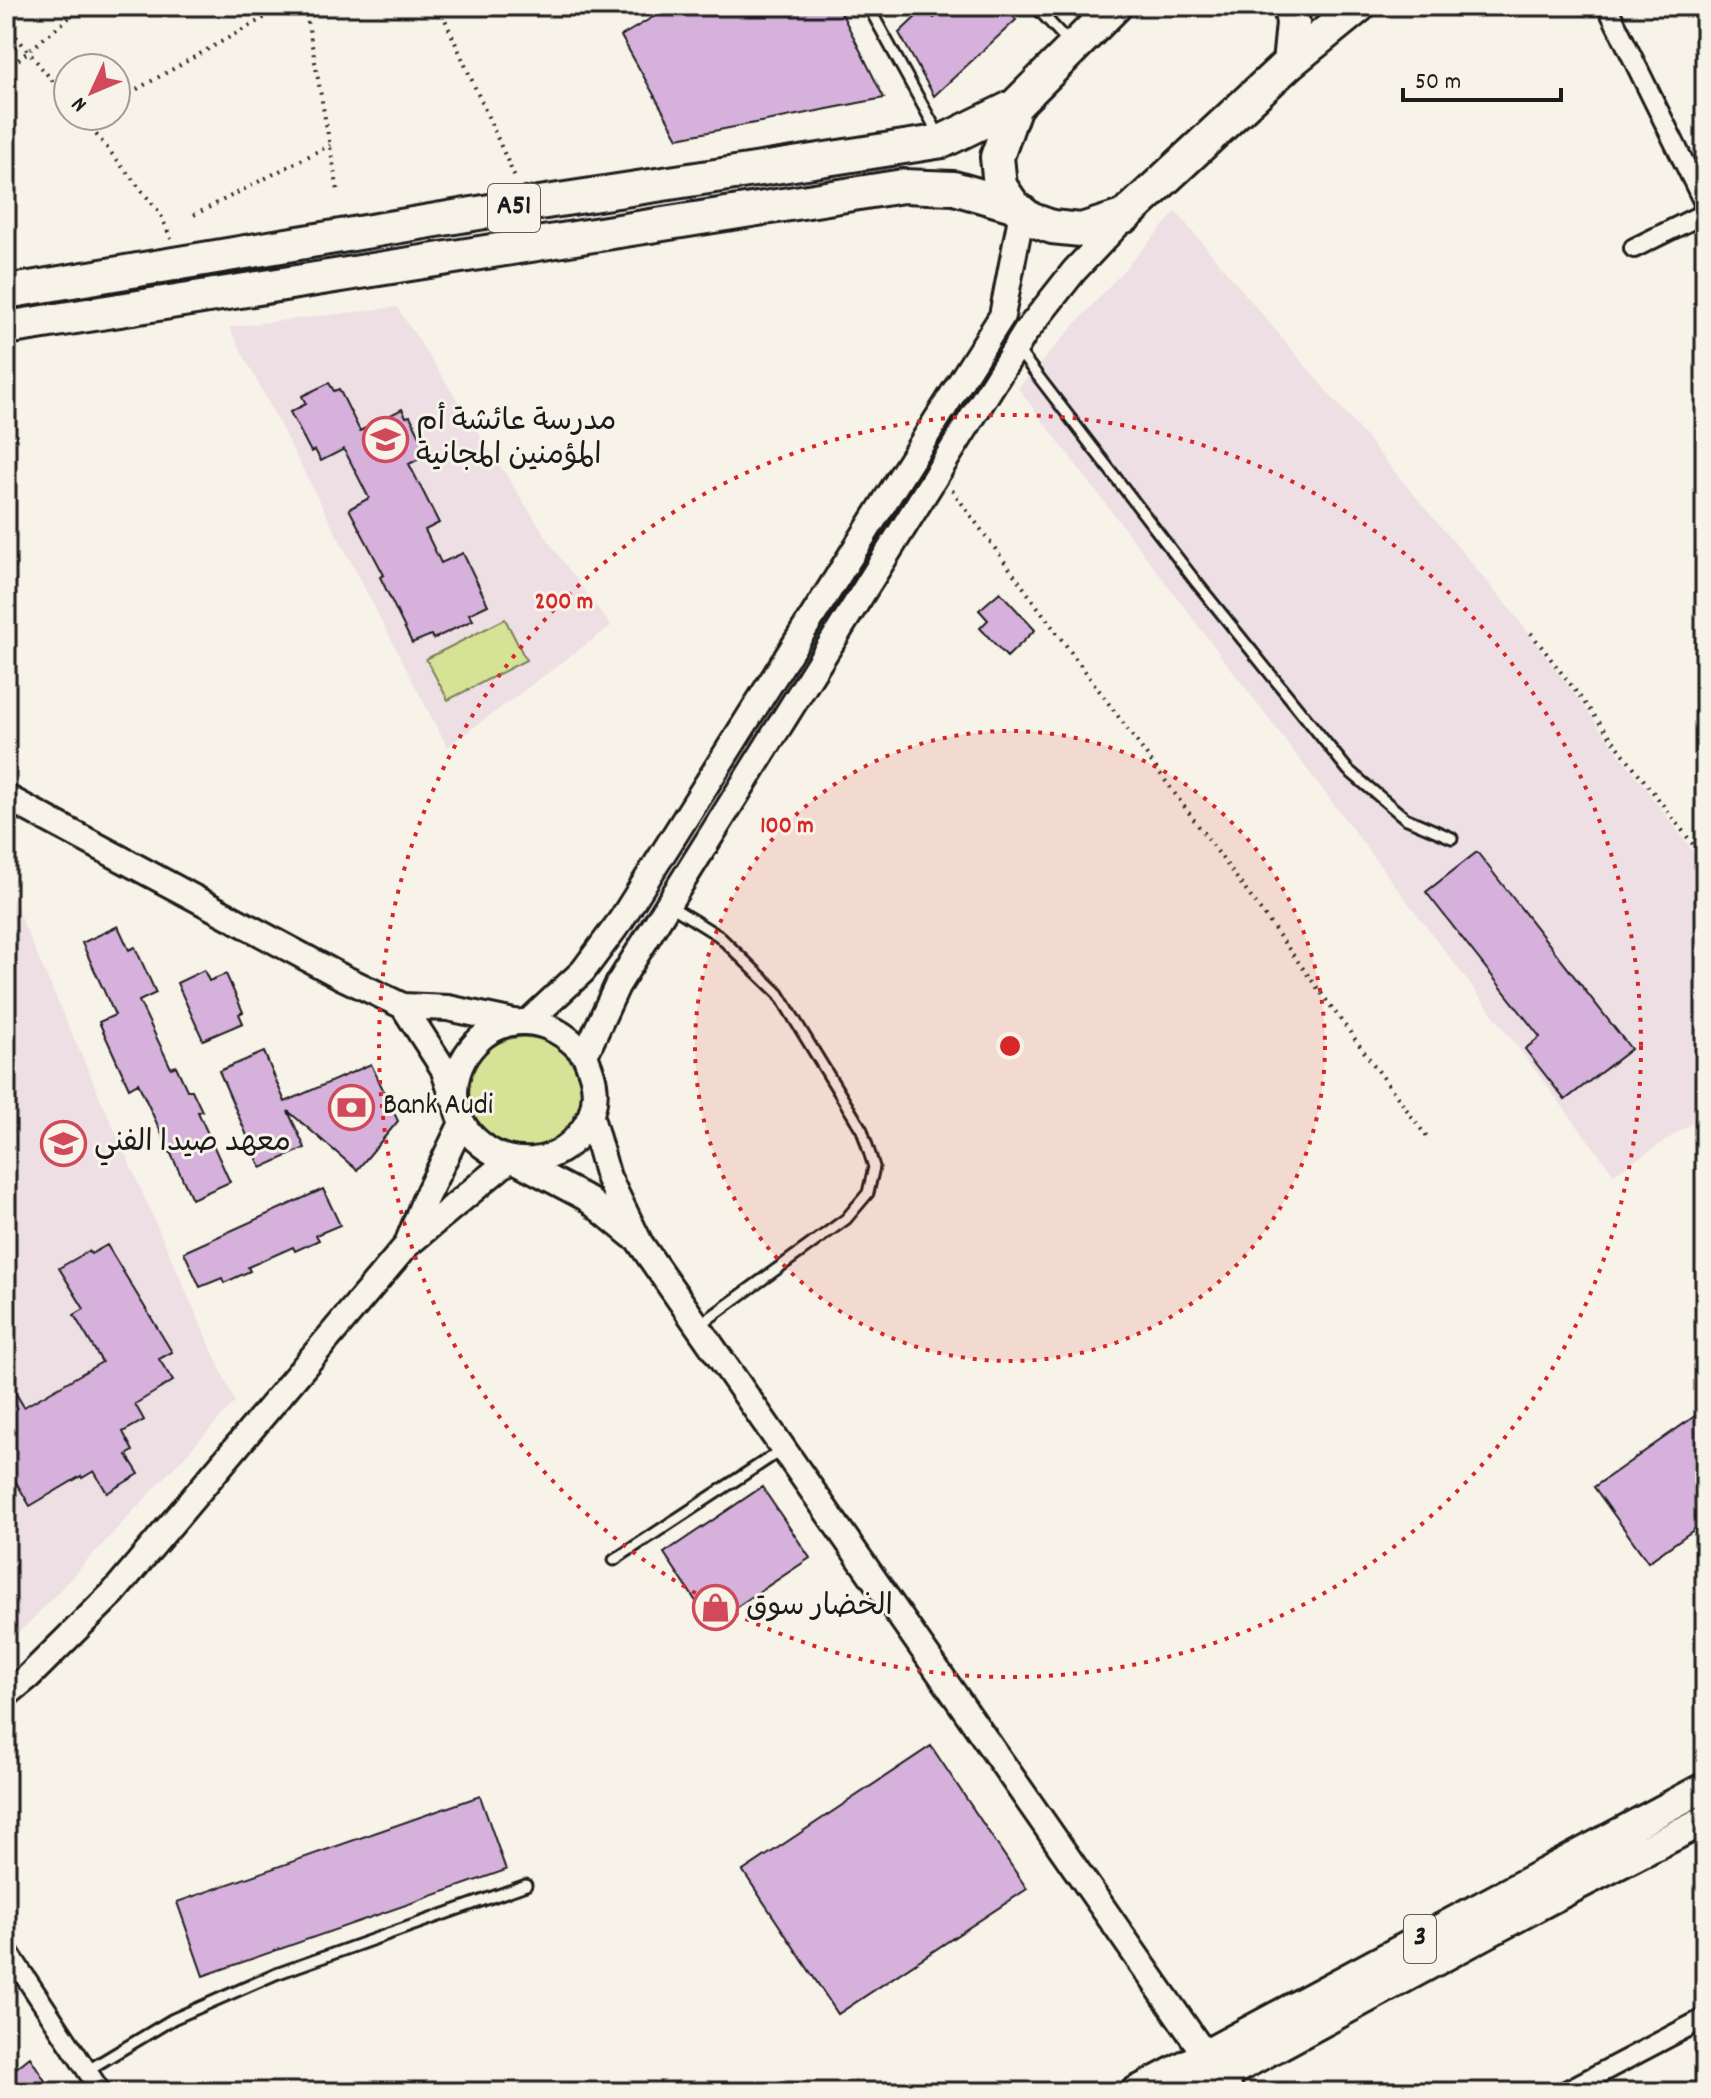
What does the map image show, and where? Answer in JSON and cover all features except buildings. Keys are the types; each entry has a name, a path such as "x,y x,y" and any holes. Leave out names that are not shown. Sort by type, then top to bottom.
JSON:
{"highway":[{"name":"A51","path":"6,292 520,206 943,141 1015,106 1115,6"},
{"path":"1289,63 1293,23 1290,6"},
{"name":"A51","path":"1015,106 997,157 1000,186 1030,219 1052,227 1081,230 1125,216 1289,63 1359,6"},
{"name":"A51","path":"6,328 903,186 954,188 1018,208"}],"main road":[{"path":"406,1246 460,1115 456,1079 467,1052 487,1032 522,1022 583,971 621,920 1002,316 1018,208"},
{"path":"585,1055 617,986 1016,348 1074,271 1125,216"},
{"path":"6,797 342,977 403,1006 448,1008 551,1026 570,1038 585,1055 595,1085 591,1117 608,1177 640,1243 1219,2075"},
{"path":"403,1006 443,1068 460,1115 482,1146 586,1198 640,1243"},
{"path":"6,1695 37,1669 113,1593 406,1246 513,1160 547,1158 573,1143 591,1117"},
{"name":"3","path":"1193,2092 1391,1970 1705,1787"},
{"name":"3","path":"1391,1970 1705,1820"},
{"name":"3","path":"1135,2092 1219,2075"}],"street":[{"path":"1607,6 1705,205"},
{"path":"1634,248 1705,213"},
{"path":"6,1948 101,2092"},
{"path":"1564,2092 1705,2018"}],"lane":[{"path":"868,6 943,141"},
{"path":"1035,6 1073,48"},
{"path":"1016,348 1196,582 1348,770 1405,818 1452,838"},
{"path":"668,905 719,936 779,994 862,1130 874,1167 868,1193 846,1219 698,1326"},
{"path":"614,1560 783,1449"},
{"path":"88,2070 173,2019 276,1974 526,1885"}],"path":[{"path":"6,70 83,6"},
{"path":"132,92 285,6"},
{"path":"305,6 338,191"},
{"path":"439,6 516,178 520,206"},
{"path":"6,24 52,81"},
{"path":"93,132 160,213 182,263"},
{"path":"194,215 330,145"},
{"path":"939,472 1429,1140"},
{"path":"1531,633 1705,860"}],"shaded area":[{"path":"1176,212 1510,609 1705,867 1705,1115 1614,1174 1018,388"},
{"name":"مدرسة عائشة أم المؤمنين المجانية","path":"397,307 556,552 611,626 447,747 229,327"},
{"name":"معهد صيدا الفني","path":"6,885 235,1402 29,1623 6,1643"}],"green space":[{"path":"505,619 526,660 448,700 426,659"},
{"path":"524,1037 546,1042 564,1054 576,1072 581,1094 576,1116 564,1134 546,1146 524,1151 502,1146 484,1134 472,1116 467,1094 472,1072 484,1054 502,1042"}],"place":[{"name":"مدرسة عائشة أم المؤمنين المجانية","path":"385,440"},
{"name":"Bank Audi","path":"352,1107"},
{"name":"معهد صيدا الفني","path":"63,1144"},
{"name":"الخضار سوق","path":"715,1608"}]}
